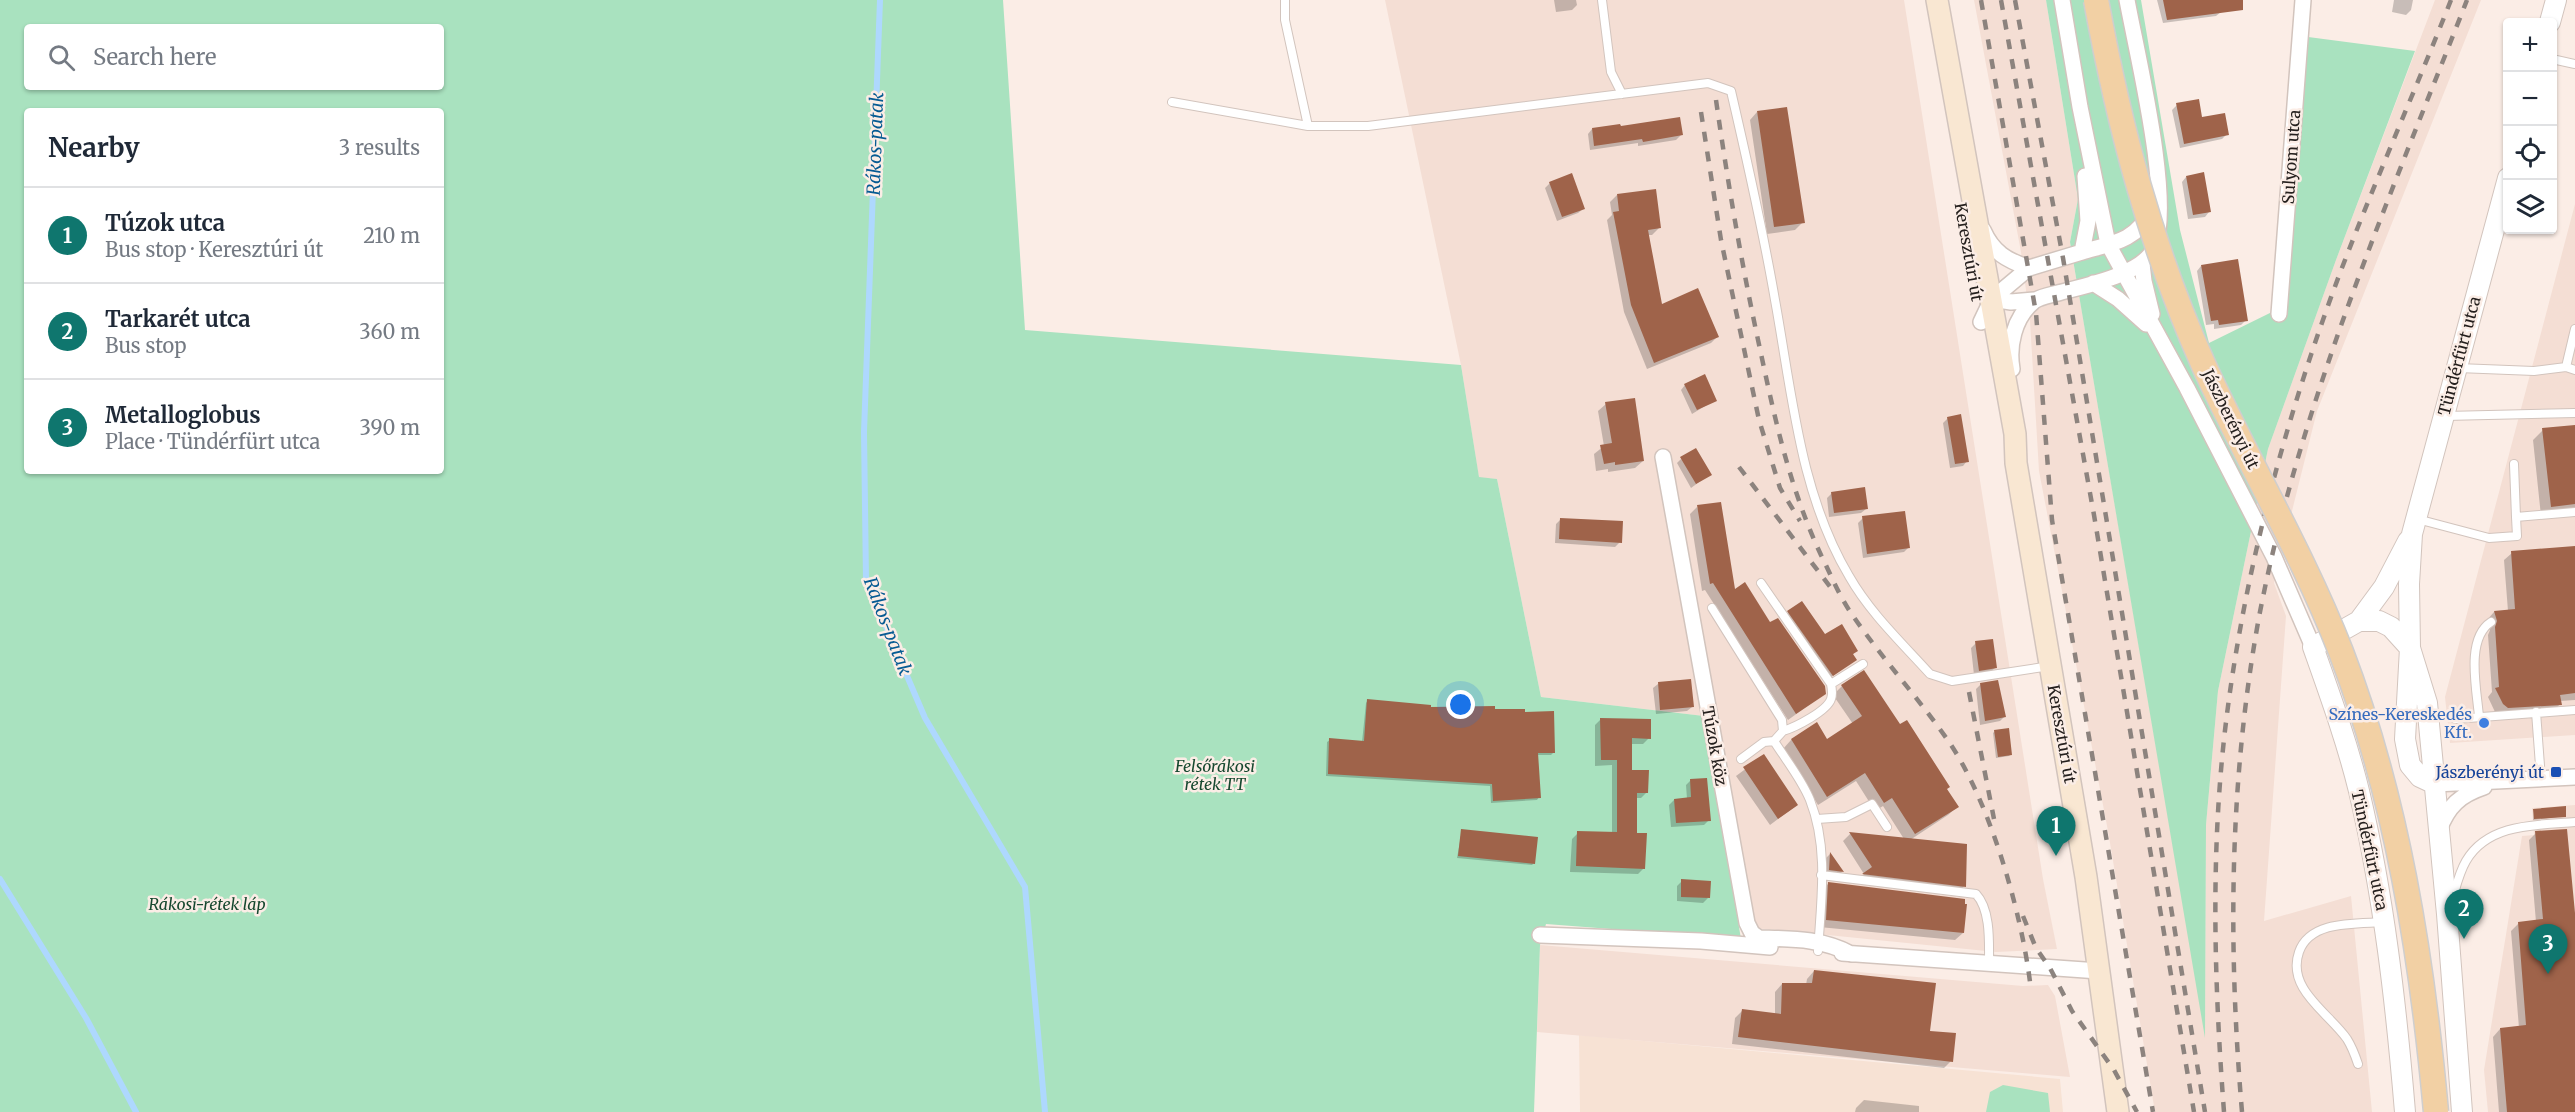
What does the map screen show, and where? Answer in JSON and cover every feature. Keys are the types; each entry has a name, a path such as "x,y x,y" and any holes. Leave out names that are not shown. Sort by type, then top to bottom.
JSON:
{"main road":[{"name":"Keresztúri út","path":"1937,0 2015,434 2016,463 2086,877 2118,1112"},
{"name":"Jászberényi út","path":"2096,0 2122,130 2162,262 2208,374 2318,598 2356,695 2390,808 2400,858 2420,975 2436,1112"},
{"name":"Keresztúri út","path":"1944,36 1947,122 2000,425 2016,463"}],"street":[{"name":"Jászberényi út","path":"2062,0 2080,107 2108,244 2274,557 2313,647"},
{"path":"1992,299 2010,302 2034,300 2093,284 2142,264 2154,250 2159,233 2157,177 2127,0"},
{"name":"Sulyom utca","path":"2279,314 2303,0"},
{"path":"2551,18 2556,0"},
{"path":"2080,107 2088,221 2082,252"},
{"path":"1981,322 1992,299 2029,268 2124,240 2141,227 2149,214 2157,177"},
{"name":"Tündérfürt utca","path":"2435,784 2420,777 2408,758 2405,738 2410,648 2409,584 2414,526 2507,180"},
{"path":"1977,215 1993,249 2009,260 2029,268"},
{"path":"2142,264 2144,281 2159,337"},
{"path":"2093,284 2131,310 2159,337"},
{"path":"2015,434 2019,411 2010,347 2019,322 2034,300"},
{"name":"Túzok köz","path":"1664,457 1747,923 1752,933 1759,938 1818,946"},
{"name":"Tündérfürt utca","path":"2405,1112 2385,922 2358,790 2341,727 2313,647 2359,621 2384,588 2414,526"},
{"path":"2359,621 2379,621 2391,627 2410,648"},
{"path":"2462,1112 2435,784 2575,777"},
{"path":"2439,831 2450,807 2458,800 2467,793 2499,782"},
{"path":"1540,935 1818,946 1851,954 2099,971"}],"lane":[{"path":"1285,0 1285,20 1308,126"},
{"path":"1602,0 1611,72 1622,94"},
{"path":"2557,60 2575,64"},
{"path":"1172,102 1308,126 1368,126 1708,83 1731,91 1762,225 1801,447 1810,485 1842,564 1866,604 1930,674 1952,681 2051,666"},
{"path":"2566,367 2575,329"},
{"path":"2456,368 2534,371 2566,367 2575,370"},
{"path":"2443,416 2575,413"},
{"path":"2414,526 2489,538 2517,536 2514,464"},
{"path":"2516,517 2575,512"},
{"path":"1741,759 1764,742 1774,741 1783,731 1794,728 1827,706 1832,697 1832,684 1761,583"},
{"path":"1712,608 1782,720 1783,731"},
{"path":"2479,717 2475,650 2480,632 2491,622"},
{"path":"1832,684 1863,664"},
{"path":"2455,719 2575,710"},
{"path":"2536,712 2541,779"},
{"path":"1774,741 1809,798 1822,843 1818,946"},
{"path":"1816,819 1846,818 1872,804 1887,827"},
{"path":"2447,914 2467,859 2485,840 2514,828 2575,822"},
{"path":"1821,875 1976,894 1985,910 1989,964"},
{"path":"2358,1064 2346,1038 2301,986 2296,972 2296,960 2304,940 2319,930 2385,922"}],"shaded area":[{"path":"1385,0 1904,0 2043,879 2057,949 1996,952 1739,928 1704,716 1541,697 1497,479 1479,478 1461,365"},
{"path":"1974,0 2046,0 2078,199 2070,242 2205,1033 2206,825 2218,691 2268,449 2336,260 2435,0 2481,0 2317,411 2274,583 2286,616 2264,921 2351,896 2372,1112 2155,1112 2108,831 2039,471 2030,321 2021,252"},
{"path":"2575,204 2575,735 2450,743 2445,697"},
{"path":"2575,805 2575,1112 2488,1112 2484,1070 2522,836 2534,835 2532,808"},
{"path":"1540,945 2023,986 2048,985 2055,996 2070,1077 1537,1032"},
{"path":"1579,1035 2060,1079 2063,1112 1580,1112"}],"green space":[{"name":"Felsőrákosi rétek TT","path":"0,0 1003,0 1025,330 1461,365 1479,477 1497,479 1541,697 1704,716 1741,939 1546,924 1540,945 1534,1112 0,1112"},
{"path":"2046,0 2141,0 2180,230 2209,343 2274,311 2293,35 2415,51 2268,449 2218,691 2206,825 2205,1038 2070,242 2078,199"},
{"path":"2003,1085 2048,1093 2050,1112 1986,1112 1990,1092"}],"building":[{"path":"2163,0 2243,0 2243,10 2167,20"},
{"path":"2199,99 2202,117 2225,113 2229,135 2184,144 2176,103"},
{"path":"1787,107 1805,223 1774,227 1757,111"},
{"path":"1680,117 1683,135 1643,142 1642,139 1594,146 1592,128"},
{"path":"2204,172 2211,212 2193,215 2186,176"},
{"path":"1572,173 1585,209 1562,217 1549,182"},
{"path":"1656,189 1661,228 1648,230 1662,304 1698,288 1719,337 1654,363 1631,305 1613,212 1619,211 1617,194"},
{"path":"2238,259 2248,321 2219,325 2218,320 2211,321 2201,265"},
{"path":"1705,374 1717,401 1697,410 1684,384"},
{"path":"1635,398 1644,461 1615,465 1615,462 1604,464 1600,445 1612,443 1605,402"},
{"path":"1961,414 1969,462 1955,464 1947,417"},
{"path":"2575,425 2575,504 2551,507 2542,428"},
{"path":"1696,448 1712,475 1696,484 1680,457"},
{"path":"1865,487 1868,509 1834,513 1831,492"},
{"path":"1721,502 1735,589 1745,582 1770,622 1778,618 1825,686 1826,694 1796,714 1713,583 1710,584 1697,505"},
{"path":"1905,511 1910,548 1867,554 1862,516"},
{"path":"1560,518 1623,521 1622,543 1559,539"},
{"path":"2575,546 2575,693 2560,695 2562,705 2508,708 2503,704 2495,688 2499,687 2495,627 2497,621 2494,611 2515,609 2511,551"},
{"path":"1802,601 1825,634 1842,624 1858,651 1853,654 1857,660 1833,676 1787,611"},
{"path":"1993,639 1997,668 1979,671 1975,641"},
{"path":"1864,670 1900,724 1907,720 1950,787 1947,789 1959,807 1915,834 1892,798 1884,803 1865,773 1827,797 1791,739 1817,722 1827,739 1862,716 1841,685"},
{"path":"1691,679 1694,707 1660,710 1658,682"},
{"path":"1998,680 2006,717 1985,721 1980,683"},
{"path":"1367,699 1431,705 1431,707 1495,706 1495,709 1525,709 1525,712 1554,711 1555,753 1538,753 1541,798 1493,801 1492,784 1328,774 1329,738 1364,741"},
{"path":"1600,718 1651,719 1651,739 1632,738 1632,770 1649,770 1648,793 1637,793 1637,833 1647,833 1645,869 1576,866 1577,831 1617,832 1617,760 1601,760"},
{"path":"2009,728 2012,755 1998,757 1994,730"},
{"path":"1764,754 1798,805 1778,819 1743,767"},
{"path":"1707,778 1711,821 1676,823 1674,799 1691,797 1690,779"},
{"path":"2566,806 2566,817 2534,819 2533,809"},
{"path":"1461,829 1538,837 1535,864 1458,856"},
{"path":"2567,829 2575,913 2575,1112 2507,1112 2500,1028 2526,1025 2518,922 2543,919 2535,831"},
{"path":"1849,832 1967,844 1966,887 1862,874 1872,867"},
{"path":"1830,852 1844,872 1829,870"},
{"path":"1681,879 1711,881 1710,898 1681,897"},
{"path":"1828,882 1965,899 1965,904 1967,904 1964,933 1826,920"},
{"path":"1814,970 1936,983 1930,1031 1956,1033 1953,1062 1738,1037 1742,1009 1781,1014 1782,983 1812,983"}],"waterway":[{"name":"Rákos-patak","path":"880,0 864,432 866,580 925,718 1025,887 1045,1112"},
{"path":"0,879 86,1018 136,1112"}],"railway":[{"path":"1981,0 2036,313 2052,520 2153,1112"},
{"path":"2001,0 2094,515 2194,1112"},
{"path":"2015,0 2063,258 2205,1112"},
{"path":"2224,1112 2216,963 2218,813 2227,714 2245,602 2286,435 2321,326 2353,239 2451,0"},
{"path":"2242,1112 2237,1050 2233,926 2234,864 2242,740 2259,617 2276,537 2322,381 2377,228 2467,0"},
{"path":"1716,100 1753,318 1778,428 1800,505 1845,603 1947,739 1976,792 2011,889 2026,953 2030,982"},
{"path":"1701,112 1721,240 1759,420 1780,488 1800,521"},
{"path":"1739,467 1831,588"},
{"path":"1969,692 1994,819"},
{"path":"2023,916 2036,948 2050,968 2072,1011 2114,1070 2137,1112"}],"place":[{"name":"Színes-Kereskedés Kft.","path":"2484,723"},
{"name":"Jászberényi út","path":"2556,772"},
{"name":"Túzok utca","path":"2056,856"},
{"name":"Tarkarét utca","path":"2464,939"},
{"name":"Metalloglobus","path":"2548,974"}],"park label":[{"name":"Rákosi-rétek láp","path":"207,904"}]}
